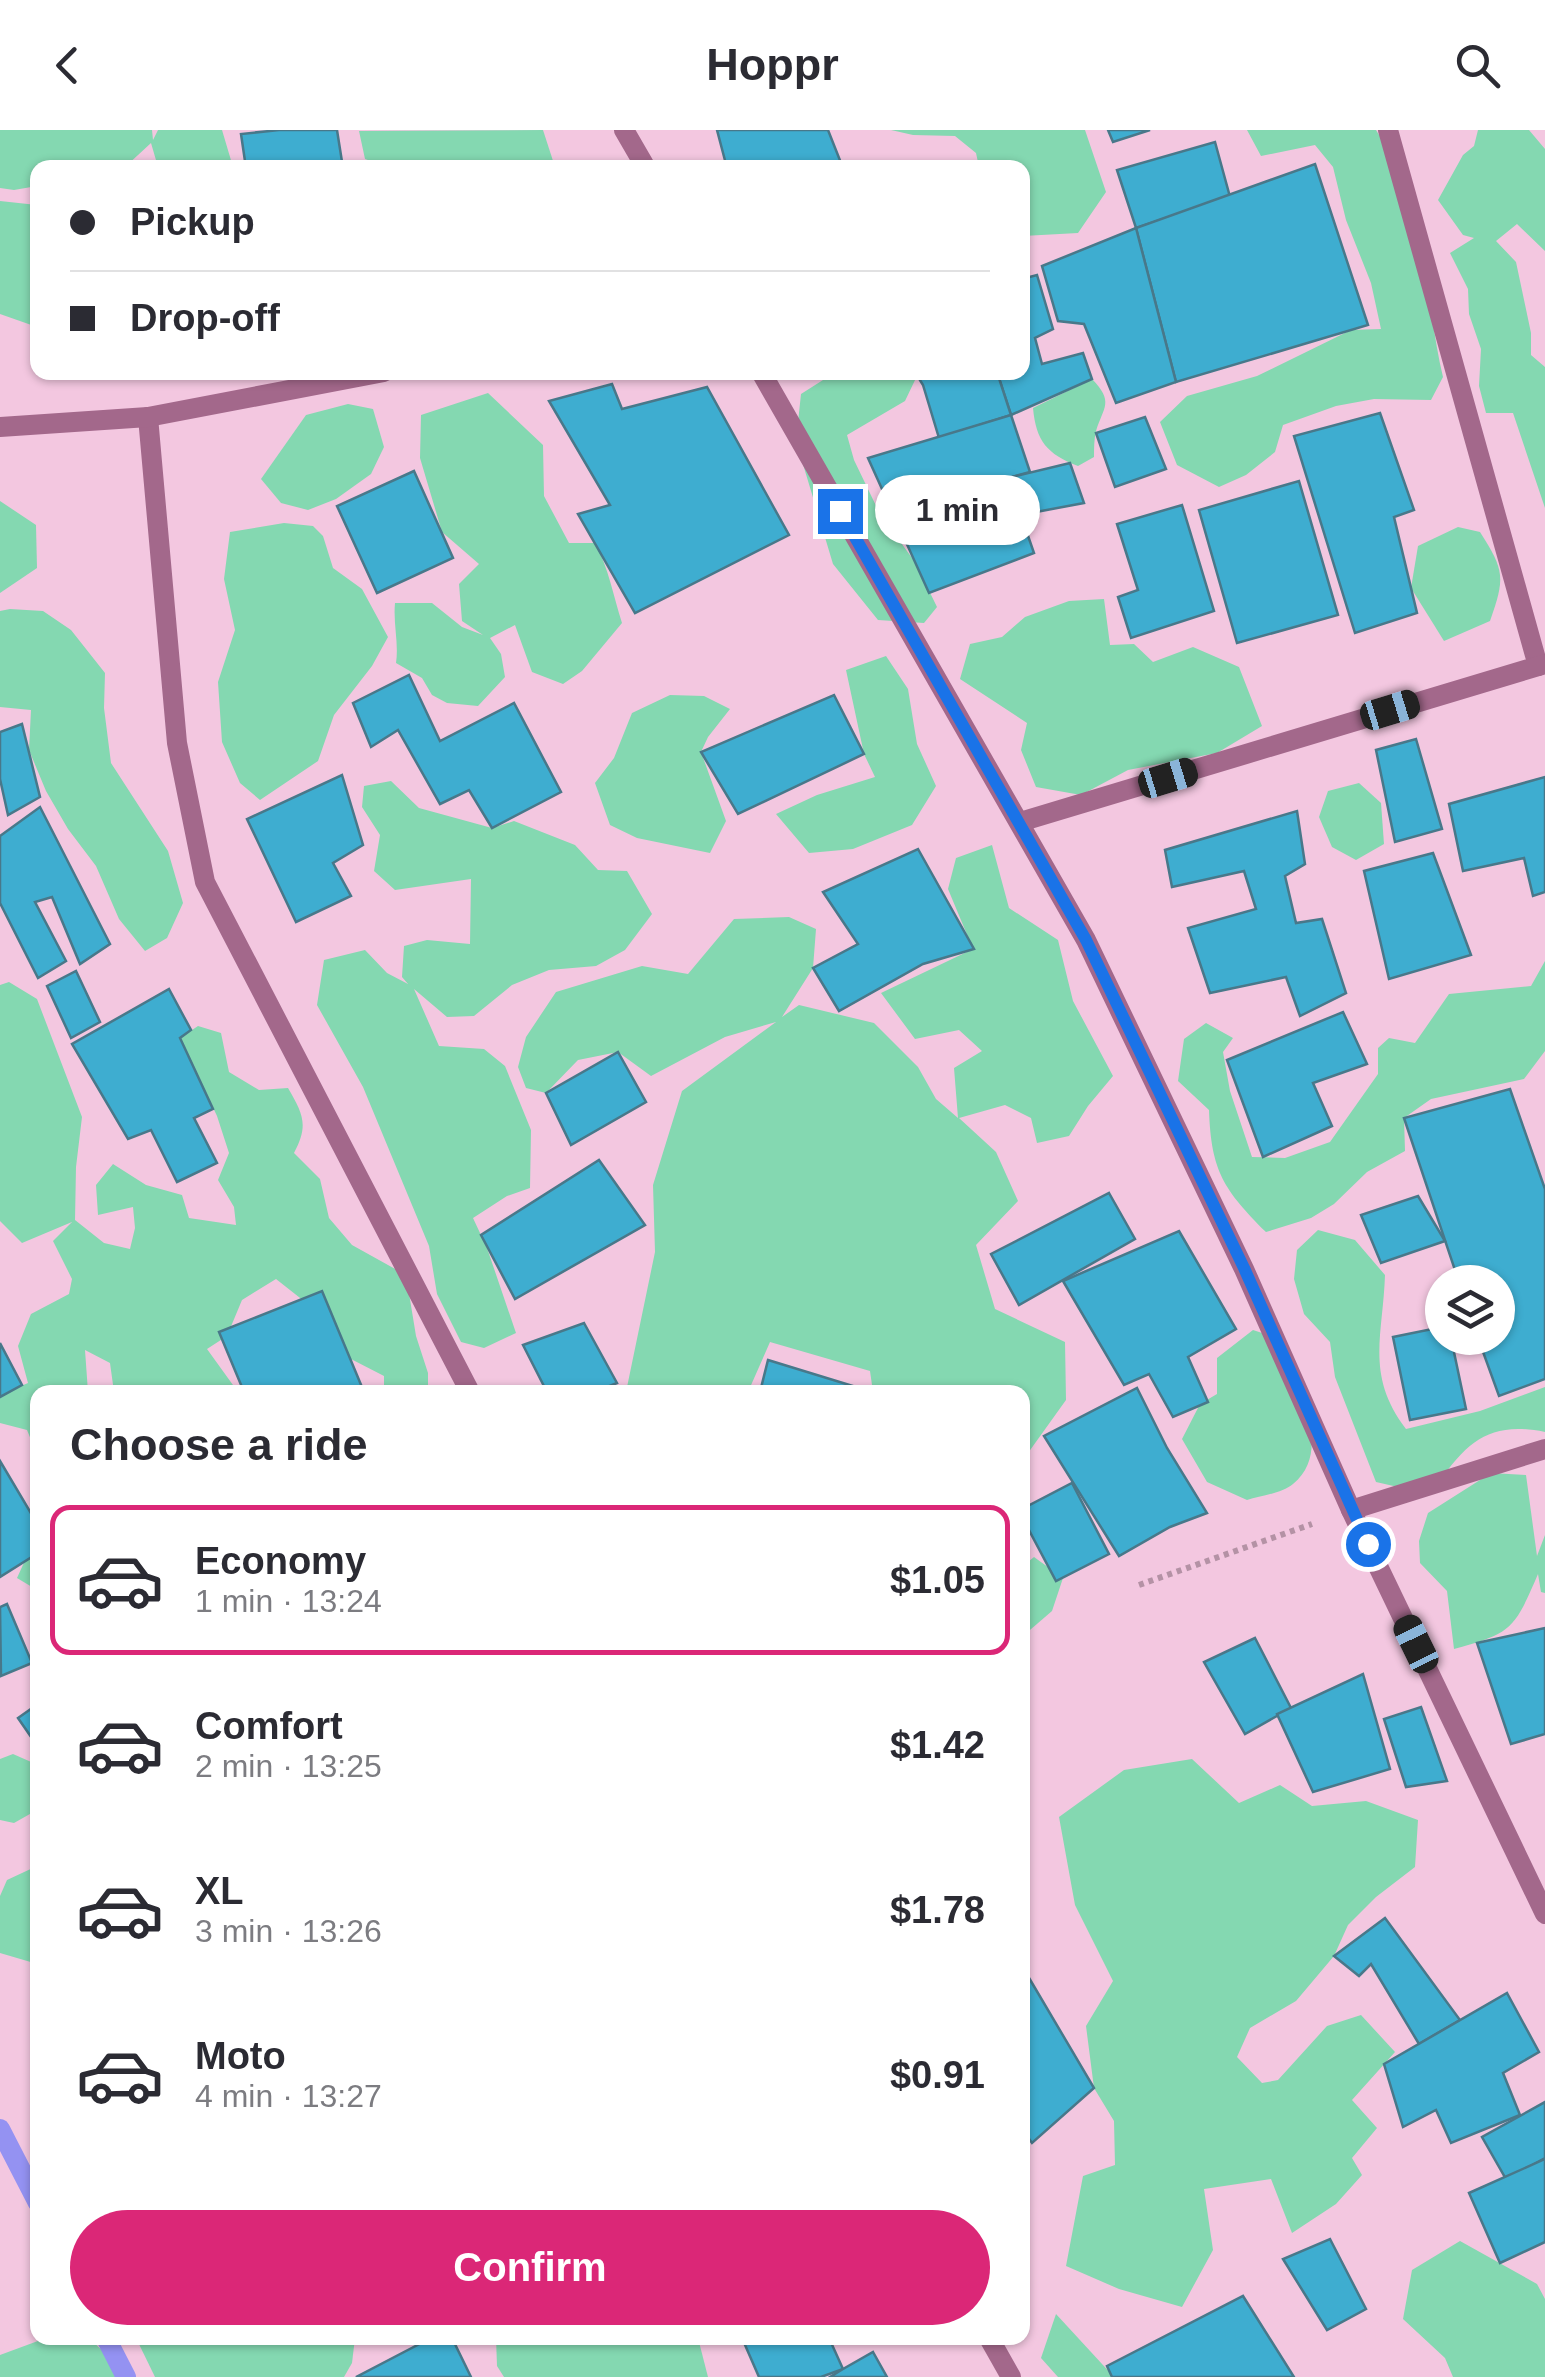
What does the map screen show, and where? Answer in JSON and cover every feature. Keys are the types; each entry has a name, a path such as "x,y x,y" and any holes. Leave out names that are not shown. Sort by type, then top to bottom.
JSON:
{"street":[{"path":"624,130 641,160"},
{"path":"1020,822 1542,665 1388,130"},
{"path":"0,428 148,417 342,380"},
{"path":"765,380 1086,940 1244,1268 1351,1510 1545,1914"},
{"path":"148,417 177,743 205,882 466,1385"},
{"path":"1351,1510 1545,1449"},
{"path":"993,2345 1011,2377"}],"path":[{"path":"1139,1585 1351,1510"}],"green space":[{"path":"0,130 152,130 153,140 158,130 222,130 231,160 156,160 151,143 133,160 30,160 30,187 0,188"},
{"path":"543,130 553,160 368,160 359,131"},
{"path":"891,130 1085,130 1106,192 1078,233 1030,236 1030,160 978,160 976,153 955,136"},
{"path":"1247,130 1376,130 1400,170 1416,220 1443,377 1431,400 1374,399 1336,406 1283,425 1275,452 1246,475 1219,487 1177,465 1160,422 1187,396 1257,376 1351,330 1381,329 1371,283 1346,220 1333,167 1315,145 1261,156"},
{"path":"1478,130 1529,130 1545,149 1545,251 1517,224 1496,241 1516,262 1531,333 1531,355 1545,367 1545,508 1513,413 1486,413 1479,386 1481,349 1469,314 1468,289 1450,253 1474,238 1463,235 1438,200 1463,155 1474,146"},
{"path":"0,201 30,204 30,325 0,314"},
{"path":"1092,379 1103,393 1105,404 1095,434 1094,457 1078,466 1058,457 1045,445 1033,408"},
{"path":"823,380 915,380 905,401 847,435 854,460 880,514 915,562 937,607 924,623 878,620 833,564 796,441 801,394"},
{"path":"488,393 543,445 544,496 569,543 595,543 622,623 582,671 563,684 532,672 515,625 490,638 501,654 505,677 478,706 447,703 432,695 422,678 396,663 395,603 432,603 462,627 483,635 462,621 459,584 479,564 442,532 420,458 421,415"},
{"path":"348,404 373,409 384,447 371,474 336,499 308,510 281,503 261,479 306,415"},
{"path":"0,501 36,525 37,568 0,593"},
{"path":"284,523 313,526 323,536 333,568 362,589 388,637 372,666 334,715 318,761 260,800 240,783 222,742 218,682 235,630 224,579 230,532"},
{"path":"1458,527 1480,532 1498,566 1500,584 1490,621 1444,641 1411,588 1418,546"},
{"path":"1104,599 1110,645 1134,644 1153,662 1193,647 1239,667 1262,726 1217,753 1128,770 1081,795 1036,787 1021,750 1027,723 960,679 970,644 1002,637 1025,617 1069,601"},
{"path":"0,611 43,611 71,630 105,673 104,708 111,763 168,851 183,903 167,938 145,951 119,919 96,866 46,791 29,750 31,710 0,707"},
{"path":"886,656 908,689 917,744 936,786 912,825 853,849 809,853 776,814 817,795 875,777 864,754 846,670"},
{"path":"670,695 704,696 730,709 701,752 726,821 710,853 637,838 610,825 595,783 614,758 632,713"},
{"path":"391,781 419,808 492,828 514,821 575,845 598,870 627,871 652,914 625,950 596,966 549,970 512,985 474,1016 447,1017 414,989 439,1046 484,1049 505,1066 531,1130 530,1188 507,1196 473,1218 516,1333 484,1348 461,1342 437,1294 429,1246 363,1087 317,1005 324,960 365,950 387,973 408,984 402,977 404,946 427,940 470,944 471,879 395,890 374,871 380,835 362,807 364,786"},
{"path":"1359,783 1381,803 1384,844 1356,860 1332,847 1319,817 1328,791"},
{"path":"992,845 1009,908 1058,940 1073,1001 1113,1076 1069,1136 1037,1143 1031,1118 1005,1105 959,1118 996,1152 1018,1201 976,1245 995,1309 1065,1342 1066,1400 1030,1450 1030,1385 872,1385 870,1371 770,1342 751,1385 627,1385 655,1252 653,1185 682,1091 776,1022 725,1037 651,1076 618,1052 578,1060 546,1093 526,1088 518,1067 526,1037 556,992 642,966 688,974 734,919 789,917 816,929 813,968 782,1017 799,1005 874,1023 918,1067 936,1099 958,1118 954,1068 982,1051 959,1030 915,1039 881,993 973,949 948,889 956,858"},
{"path":"1545,961 1545,1051 1524,1079 1431,1099 1404,1118 1405,1151 1367,1172 1334,1204 1311,1218 1266,1232 1230,1191 1213,1149 1209,1110 1178,1081 1184,1039 1206,1023 1233,1038 1223,1052 1230,1091 1252,1157 1285,1158 1330,1142 1378,1074 1378,1048 1389,1038 1415,1043 1449,994 1531,986"},
{"path":"9,982 37,999 82,1117 75,1220 104,1243 130,1249 135,1228 133,1207 98,1215 96,1185 113,1164 146,1185 182,1195 189,1218 236,1225 234,1207 218,1180 229,1153 217,1116 180,1038 198,1026 221,1033 229,1072 259,1090 288,1088 303,1127 294,1153 320,1179 329,1218 352,1245 406,1275 428,1385 384,1385 384,1376 349,1358 328,1320 276,1279 242,1300 227,1336 207,1349 233,1385 113,1385 110,1363 85,1350 88,1385 30,1385 30,1437 27,1430 0,1423 0,1395 28,1383 18,1346 31,1314 69,1294 72,1279 53,1241 72,1222 22,1243 0,1221 0,985"},
{"path":"1318,1230 1355,1240 1385,1275 1381,1373 1393,1409 1406,1429 1480,1411 1545,1387 1545,1432 1510,1429 1483,1437 1460,1455 1439,1482 1398,1487 1376,1482 1335,1377 1330,1342 1304,1314 1294,1279 1297,1250"},
{"path":"1253,1330 1274,1337 1291,1372 1307,1412 1311,1451 1306,1469 1293,1484 1247,1500 1207,1482 1182,1439 1200,1404 1217,1394 1217,1358"},
{"path":"1491,1473 1526,1475 1537,1556 1545,1535 1545,1593 1541,1592 1538,1574 1509,1626 1454,1649 1447,1591 1420,1563 1419,1541 1428,1513"},
{"path":"27,1556 30,1556 30,1586 17,1578"},
{"path":"1034,1557 1063,1578 1052,1611 1030,1630 1030,1560"},
{"path":"13,1754 30,1761 30,1814 14,1823 0,1820 0,1759"},
{"path":"1192,1759 1239,1803 1280,1785 1312,1806 1366,1801 1418,1820 1415,1867 1348,1925 1334,1956 1296,2001 1250,2028 1237,2057 1262,2083 1278,2080 1327,2026 1361,2015 1395,2052 1352,2100 1377,2128 1352,2158 1362,2175 1336,2204 1292,2233 1271,2179 1204,2189 1213,2250 1182,2307 1119,2289 1066,2266 1083,2176 1115,2165 1114,2121 1094,2088 1086,2026 1113,1981 1075,1905 1059,1817 1124,1770"},
{"path":"30,1869 30,1962 0,1953 0,1896 7,1880"},
{"path":"1460,2241 1537,2284 1545,2299 1545,2377 1453,2377 1445,2358 1403,2319 1412,2270"},
{"path":"1056,2314 1114,2377 1058,2377 1041,2358"},
{"path":"30,2344 96,2345 122,2369 123,2377 0,2377 0,2355"},
{"path":"139,2345 354,2345 352,2363 344,2377 155,2377"},
{"path":"496,2345 700,2345 708,2377 504,2377 497,2366"}],"building":[{"path":"337,130 342,160 245,160 241,134"},
{"path":"717,130 828,130 840,160 725,160"},
{"path":"1108,130 1150,130 1113,142"},
{"path":"1215,142 1230,197 1136,228 1117,170"},
{"path":"1315,164 1368,325 1176,382 1136,228"},
{"path":"1136,228 1176,382 1116,403 1084,324 1058,321 1042,266"},
{"path":"1037,275 1053,329 1035,338 1042,364 1083,353 1092,379 1011,415 1000,380 1030,380 1030,277"},
{"path":"920,380 1000,380 1011,415 939,438"},
{"path":"612,384 622,409 707,387 789,535 635,613 578,514 610,505 549,401"},
{"path":"1380,413 1414,510 1394,517 1417,613 1355,633 1294,436"},
{"path":"1011,415 1030,472 1008,478 1034,553 929,593 868,458"},
{"path":"1145,417 1166,469 1115,487 1096,433"},
{"path":"1070,463 1084,503 1020,515 1008,478"},
{"path":"414,471 453,558 377,593 337,506"},
{"path":"1299,481 1338,615 1237,643 1199,510"},
{"path":"1182,505 1214,611 1131,638 1118,597 1138,590 1117,524"},
{"path":"409,675 440,741 514,703 561,792 492,828 469,790 440,804 398,730 371,747 353,703"},
{"path":"834,695 864,754 738,814 701,752"},
{"path":"22,724 40,797 8,815 0,779 0,732"},
{"path":"1416,739 1442,829 1395,842 1376,750"},
{"path":"342,775 363,845 333,863 351,896 296,922 247,819"},
{"path":"1545,777 1545,892 1533,896 1524,858 1463,871 1449,804"},
{"path":"40,807 110,944 80,964 52,897 35,902 66,961 38,978 0,903 0,836"},
{"path":"1297,811 1305,864 1285,876 1296,923 1322,919 1346,993 1300,1016 1286,977 1210,993 1188,928 1256,909 1244,871 1172,887 1165,850"},
{"path":"918,849 974,949 923,964 839,1011 813,968 858,944 823,892"},
{"path":"1433,853 1471,955 1389,979 1364,871"},
{"path":"76,971 100,1022 71,1038 47,986"},
{"path":"169,989 191,1030 180,1038 213,1109 194,1118 217,1163 177,1182 151,1130 128,1139 72,1044"},
{"path":"1343,1012 1367,1064 1313,1083 1332,1126 1263,1157 1227,1060"},
{"path":"618,1052 646,1102 571,1145 546,1093"},
{"path":"1510,1089 1545,1189 1545,1379 1499,1396 1484,1355 1515,1355 1515,1265 1453,1265 1404,1118"},
{"path":"599,1160 645,1225 515,1299 481,1235"},
{"path":"1109,1193 1135,1239 1019,1305 991,1254"},
{"path":"1418,1196 1445,1241 1381,1263 1361,1215"},
{"path":"1179,1231 1236,1329 1188,1357 1208,1402 1173,1417 1149,1374 1124,1385 1063,1281"},
{"path":"322,1291 361,1385 241,1385 219,1332"},
{"path":"584,1323 617,1383 543,1385 523,1345"},
{"path":"1425,1330 1425,1355 1455,1355 1466,1409 1410,1420 1393,1337"},
{"path":"0,1343 22,1385 0,1397"},
{"path":"768,1360 850,1385 762,1385"},
{"path":"1137,1388 1167,1448 1207,1513 1170,1527 1119,1556 1044,1436"},
{"path":"0,1461 30,1512 30,1558 0,1577"},
{"path":"1072,1483 1109,1554 1056,1581 1030,1532 1030,1505"},
{"path":"7,1604 30,1658 30,1664 1,1676 0,1607"},
{"path":"1545,1628 1545,1734 1511,1744 1477,1643"},
{"path":"1255,1638 1291,1708 1245,1734 1204,1662"},
{"path":"1363,1674 1390,1769 1313,1792 1277,1714"},
{"path":"1421,1707 1447,1781 1406,1787 1384,1719"},
{"path":"30,1710 30,1735 18,1718"},
{"path":"1385,1918 1460,2020 1419,2044 1371,1964 1359,1976 1334,1956"},
{"path":"1030,1980 1094,2088 1032,2143 1030,2140"},
{"path":"1507,1993 1539,2052 1503,2073 1520,2115 1451,2143 1436,2110 1403,2127 1384,2064"},
{"path":"1545,2102 1545,2158 1506,2179 1482,2137"},
{"path":"1545,2159 1545,2242 1500,2263 1469,2193"},
{"path":"1330,2239 1366,2309 1327,2330 1283,2259"},
{"path":"1243,2296 1294,2377 1112,2377 1107,2366"},
{"path":"418,2345 455,2345 471,2377 356,2377"},
{"path":"745,2345 832,2345 843,2369 821,2377 759,2377"},
{"path":"873,2352 887,2377 830,2377 843,2369"}],"waterway":[{"path":"0,2129 30,2187"},
{"path":"110,2345 126,2377"}],"route":[{"path":"840,511 1086,940 1244,1268 1368,1544"}]}
